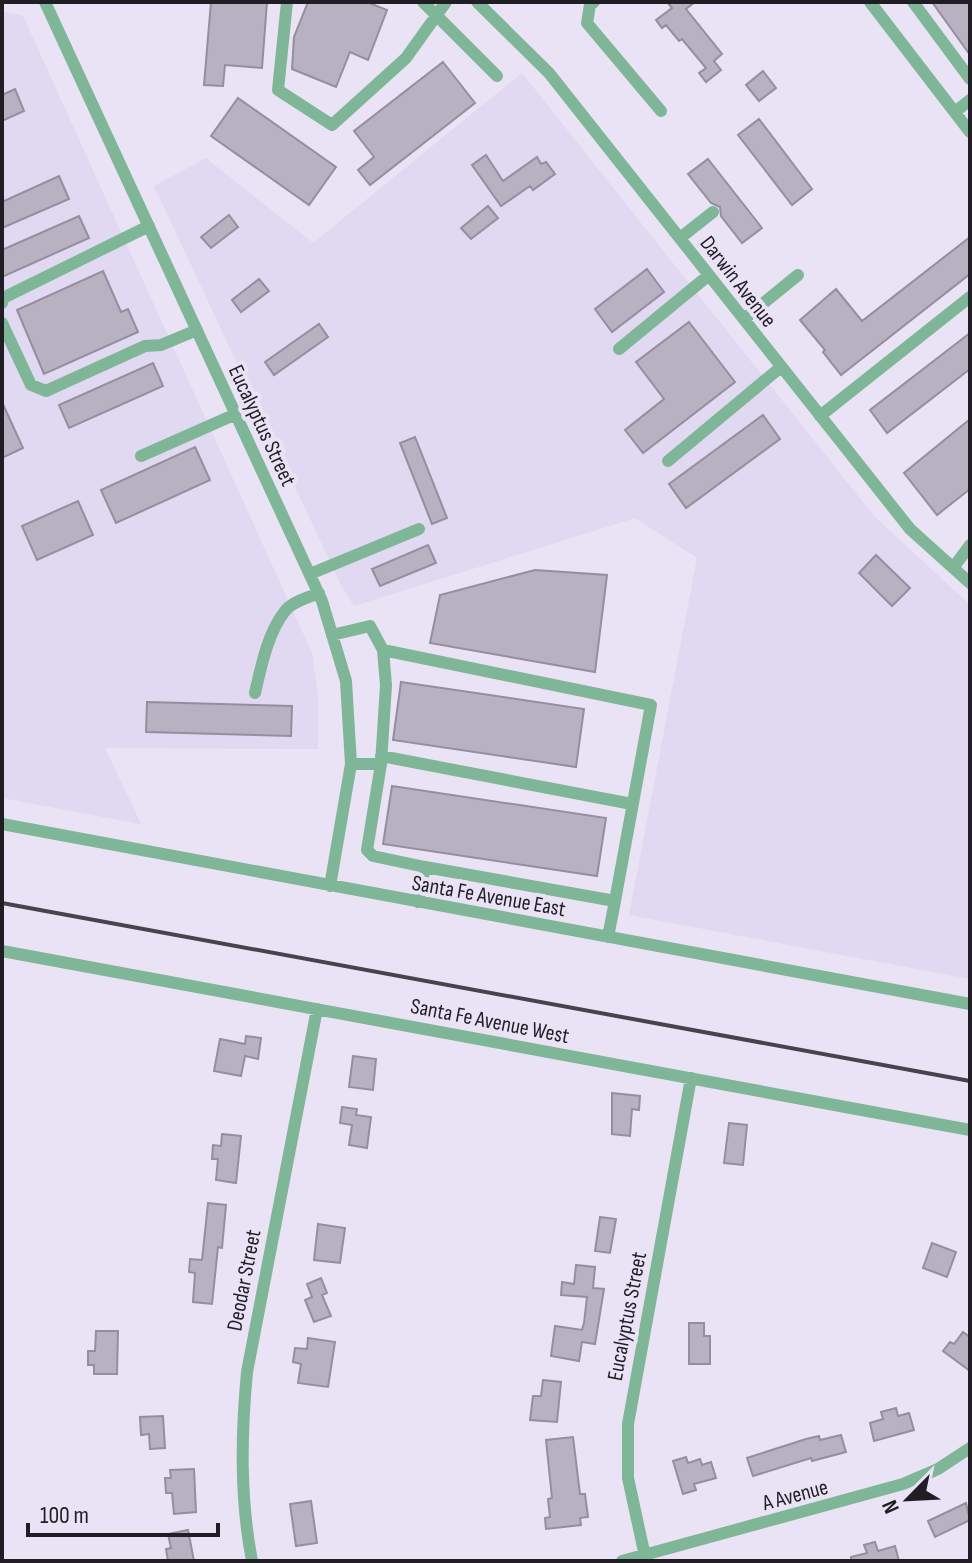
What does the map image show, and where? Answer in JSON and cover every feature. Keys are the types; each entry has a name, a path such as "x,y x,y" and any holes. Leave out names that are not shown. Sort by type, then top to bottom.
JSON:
{"street":[{"name":"Eucalyptus Street","path":"45,2 319,593 346,681 351,764 330,886"},
{"path":"287,2 278,90 332,125 406,58 446,2"},
{"path":"423,2 497,76"},
{"name":"Darwin Avenue","path":"477,2 549,73 910,529 970,583"},
{"path":"594,2 590,5 587,23 661,111"},
{"path":"870,2 970,132"},
{"path":"913,2 970,79"},
{"path":"955,112 970,100"},
{"path":"680,238 713,212"},
{"path":"2,303 3,298 149,226"},
{"path":"619,349 709,275"},
{"path":"744,319 798,275"},
{"path":"820,416 970,297"},
{"path":"2,323 31,385 46,391 145,346 161,345 197,330"},
{"path":"668,461 781,367"},
{"path":"141,456 236,414"},
{"path":"310,574 419,529"},
{"path":"953,568 970,545"},
{"path":"255,693 267,650 285,611 293,604 319,593"},
{"path":"332,635 370,626 383,650 386,685 381,760 367,850 373,856 615,901"},
{"path":"383,650 651,705 608,937"},
{"path":"351,764 381,760 632,804"},
{"name":"Santa Fe Avenue East","path":"2,824 970,1004"},
{"path":"418,902 425,867"},
{"name":"Santa Fe Avenue West","path":"2,951 970,1130"},
{"name":"Deodar Street","path":"252,1561 242,1475 247,1372 317,1009"},
{"name":"Eucalyptus Street","path":"645,1558 628,1478 628,1424 691,1078"},
{"name":"A Avenue","path":"622,1561 645,1558 903,1484 938,1469 970,1448"}],"shaded area":[{"path":"2,11 23,16 312,653 318,696 318,749 105,748 141,824 2,798"},
{"path":"522,73 874,516 970,605 970,979 629,915 697,558 635,518 354,606 341,585 154,186 206,158 313,243"}],"building":[{"path":"211,2 267,2 262,68 225,65 223,86 204,85"},
{"path":"308,2 367,2 387,10 368,60 350,52 336,87 292,69 294,37"},
{"path":"667,2 695,2 686,9 722,54 714,61 721,70 706,82 699,73 706,68 682,39 679,41 666,25 662,28 656,20 672,8"},
{"path":"932,2 970,2 970,55"},
{"path":"443,62 475,103 370,185 358,170 374,157 354,131"},
{"path":"763,71 776,88 759,101 746,85"},
{"path":"15,89 24,111 2,121 2,95"},
{"path":"238,98 336,167 309,205 211,136"},
{"path":"759,119 812,189 792,205 738,135"},
{"path":"486,155 503,181 537,157 541,164 546,162 555,174 533,190 530,186 501,206 472,165"},
{"path":"708,159 762,228 742,243 721,216 720,207 711,203 688,174"},
{"path":"59,176 69,199 2,228 2,202"},
{"path":"488,206 498,218 471,239 461,228"},
{"path":"229,215 238,227 211,248 201,237"},
{"path":"79,216 89,238 2,277 2,250"},
{"path":"970,237 970,274 841,375 800,320 836,289 862,321"},
{"path":"647,269 664,292 612,332 595,309"},
{"path":"103,271 121,312 128,309 138,332 44,374 17,310"},
{"path":"259,279 269,291 241,312 232,300"},
{"path":"689,322 735,382 643,453 625,430 664,399 636,362"},
{"path":"319,324 328,337 274,375 265,362"},
{"path":"970,333 970,369 887,433 870,410"},
{"path":"153,363 163,386 69,428 59,405"},
{"path":"2,402 23,448 2,458"},
{"path":"763,415 780,439 686,508 669,484"},
{"path":"970,419 970,489 937,515 904,473"},
{"path":"415,437 447,518 432,524 400,443"},
{"path":"195,447 210,480 116,523 101,490"},
{"path":"78,501 93,535 37,560 22,526"},
{"path":"428,545 436,563 380,586 372,569"},
{"path":"876,555 910,588 892,606 859,573"},
{"path":"535,570 607,575 595,672 430,643 440,595"},
{"path":"401,682 584,709 576,767 393,740"},
{"path":"147,702 292,706 291,736 146,732"},
{"path":"392,786 606,818 597,876 383,844"},
{"path":"246,1036 261,1038 258,1059 245,1056 241,1076 214,1071 220,1039 245,1044"},
{"path":"353,1056 376,1059 373,1090 349,1087"},
{"path":"612,1093 640,1096 639,1110 632,1109 630,1136 612,1134"},
{"path":"342,1107 357,1109 356,1115 371,1117 367,1148 349,1145 352,1125 340,1123"},
{"path":"729,1123 747,1125 743,1165 724,1163"},
{"path":"222,1134 241,1136 236,1183 216,1180 218,1159 212,1159 213,1145 221,1146"},
{"path":"208,1203 226,1205 212,1304 193,1302 195,1273 189,1272 190,1259 202,1260"},
{"path":"600,1217 616,1219 610,1253 595,1251"},
{"path":"318,1224 345,1228 340,1263 314,1260"},
{"path":"932,1243 956,1252 947,1277 923,1268"},
{"path":"576,1265 595,1267 593,1288 604,1289 595,1344 582,1342 579,1361 551,1356 555,1326 582,1330 584,1323 587,1297 561,1295 562,1282 574,1284"},
{"path":"321,1278 327,1293 322,1295 331,1316 314,1322 305,1300 312,1297 307,1284"},
{"path":"689,1323 704,1323 704,1336 710,1336 710,1364 689,1364"},
{"path":"96,1331 118,1331 117,1374 94,1374 94,1365 88,1365 88,1351 95,1351"},
{"path":"963,1332 970,1337 970,1371 943,1351 950,1342 954,1344"},
{"path":"308,1338 335,1342 328,1387 298,1383 301,1364 293,1362 295,1348 307,1349"},
{"path":"543,1380 561,1382 557,1422 530,1420 533,1396 541,1396"},
{"path":"896,1408 898,1416 909,1413 914,1430 874,1441 870,1423 883,1419 881,1412"},
{"path":"163,1416 165,1448 150,1449 149,1434 141,1435 140,1417"},
{"path":"841,1435 846,1452 812,1461 811,1458 753,1476 747,1458 806,1439 819,1436 820,1440"},
{"path":"573,1437 580,1494 585,1494 588,1517 580,1518 581,1525 546,1529 545,1518 550,1517 548,1499 552,1498 546,1440"},
{"path":"686,1457 688,1463 700,1459 702,1465 711,1462 716,1478 694,1484 696,1490 683,1494 673,1461"},
{"path":"194,1469 196,1512 174,1514 172,1493 166,1493 165,1478 171,1478 170,1470"},
{"path":"311,1501 317,1543 296,1546 290,1504"},
{"path":"966,1503 970,1520 935,1537 928,1521"},
{"path":"188,1530 194,1561 168,1561 166,1549 171,1548 168,1534"},
{"path":"875,1542 878,1551 895,1546 899,1561 851,1561 851,1557 867,1553 864,1545"}],"railway":[{"path":"2,903 970,1081"}]}
